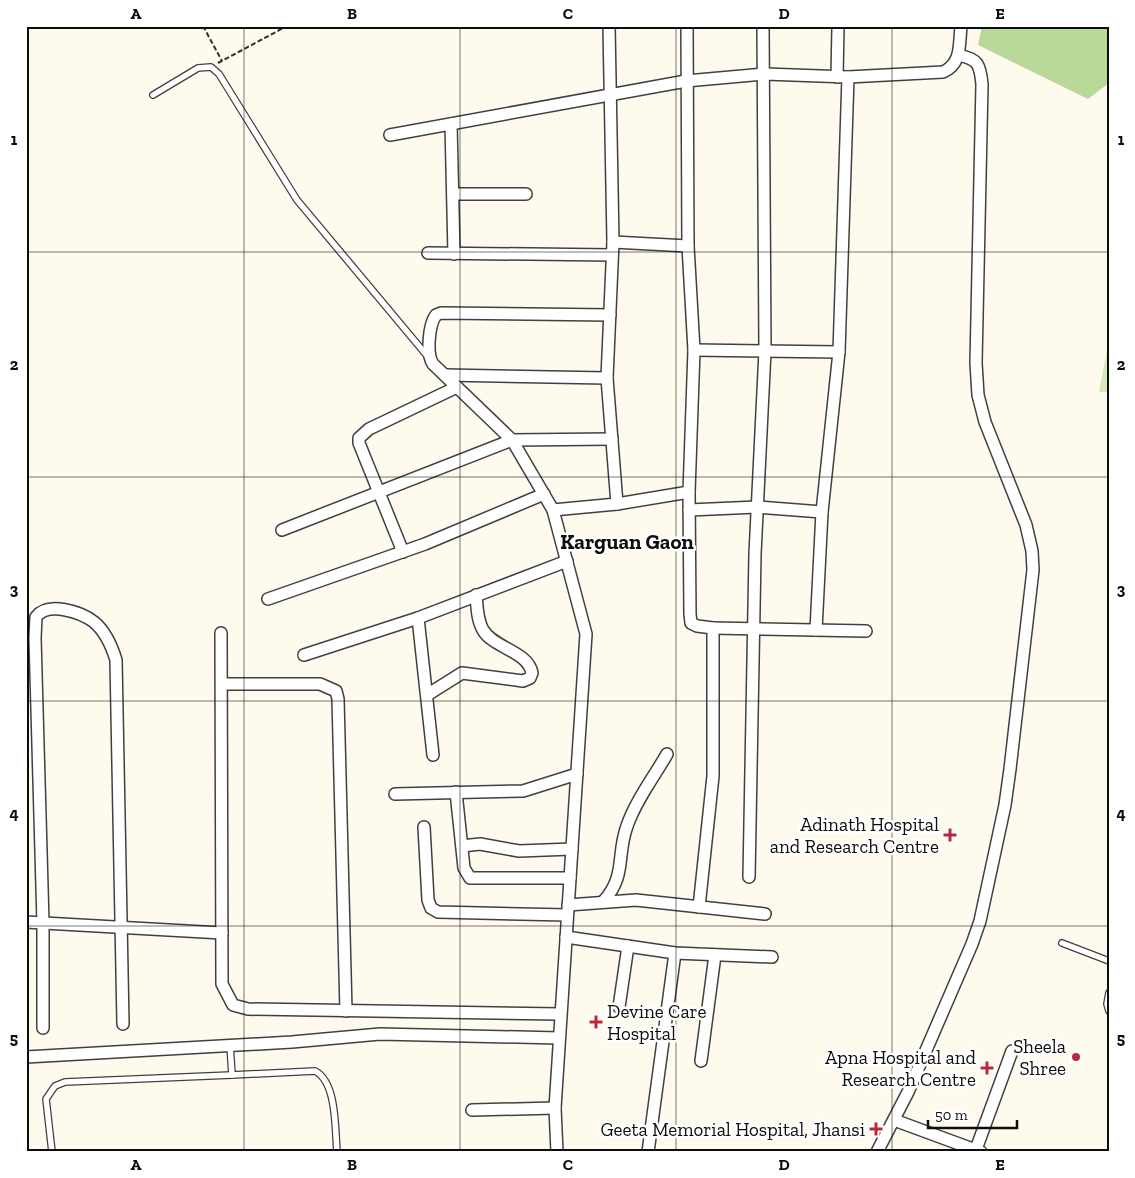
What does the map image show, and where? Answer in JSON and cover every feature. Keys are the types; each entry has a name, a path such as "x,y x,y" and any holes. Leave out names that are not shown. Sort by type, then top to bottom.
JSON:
{"street":[{"path":"609,26 613,242 607,378 618,504"},
{"path":"686,26 688,246 694,350 689,492 691,622 697,626 754,630 866,630"},
{"path":"749,877 757,507 765,351 765,74 763,26"},
{"path":"816,630 822,512 840,352 842,77 838,26"},
{"path":"390,135 686,81 765,74 842,77 943,72 953,65 958,55 961,26"},
{"path":"877,1152 894,1120 963,968 980,921 1005,805 1033,570 1026,525 985,422 978,395 976,363 982,84 981,71 977,63 972,58 958,55"},
{"path":"451,124 454,254"},
{"path":"453,194 526,194"},
{"path":"613,242 688,246"},
{"path":"428,254 612,255"},
{"path":"557,1152 554,1108 586,634 553,510 512,440 430,360 432,322 436,315 610,315"},
{"path":"694,350 840,352"},
{"path":"445,375 607,378"},
{"path":"403,552 378,493 359,443 359,438 369,429 457,387"},
{"path":"282,530 512,440 612,439"},
{"path":"553,510 618,504 689,492"},
{"path":"268,600 403,552 544,494"},
{"path":"689,510 757,507 822,512"},
{"path":"304,655 418,618 567,561"},
{"path":"426,695 462,673 522,681 530,678 532,673 527,662 484,633 480,622 476,595"},
{"path":"43,1028 43,923 32,772 30,638 36,616 44,609 52,608 82,615 95,623 112,648 116,660 123,1024"},
{"path":"418,618 433,755"},
{"path":"699,907 713,776 713,628"},
{"path":"222,633 222,984 233,1005 248,1009 560,1014"},
{"path":"222,684 320,684 336,691 338,700 346,1010"},
{"path":"603,902 617,883 625,833 632,814 667,754"},
{"path":"395,794 523,790 577,774"},
{"path":"456,792 464,868 470,878 570,878"},
{"path":"424,827 428,900 431,908 438,912 568,910 603,902 636,900 765,914"},
{"path":"462,846 480,844 519,851 572,849"},
{"path":"26,922 222,933"},
{"path":"566,937 675,953 772,957"},
{"path":"620,1007 628,946"},
{"path":"648,1152 675,953"},
{"path":"701,1061 715,955"},
{"path":"26,1057 380,1034 559,1038"},
{"path":"894,1120 978,1151 1012,1051"},
{"path":"472,1110 554,1108"}],"lane":[{"path":"154,95 198,68 211,67 219,74 297,200 430,360"},
{"path":"1062,943 1109,961"},
{"path":"1109,993 1106,1004 1109,1011"},
{"path":"230,1045 232,1075"},
{"path":"52,1152 46,1100 55,1086 65,1082 315,1071 321,1074 328,1083 331,1094 337,1152"}],"path":[{"path":"203,26 222,61"},
{"path":"211,67 287,26"}],"green space":[{"path":"982,26 1109,26 1109,83 1088,99 978,45"},
{"path":"1109,340 1109,392 1099,392"}],"place":[{"name":"Adinath Hospital and Research Centre","path":"950,835"},
{"name":"Devine Care Hospital","path":"596,1022"},
{"name":"Sheela Shree","path":"1076,1057"},
{"name":"Apna Hospital and Research Centre","path":"987,1068"},
{"name":"Geeta Memorial Hospital, Jhansi","path":"876,1129"}],"district":[{"name":"Karguan Gaon","path":"627,541"}]}
